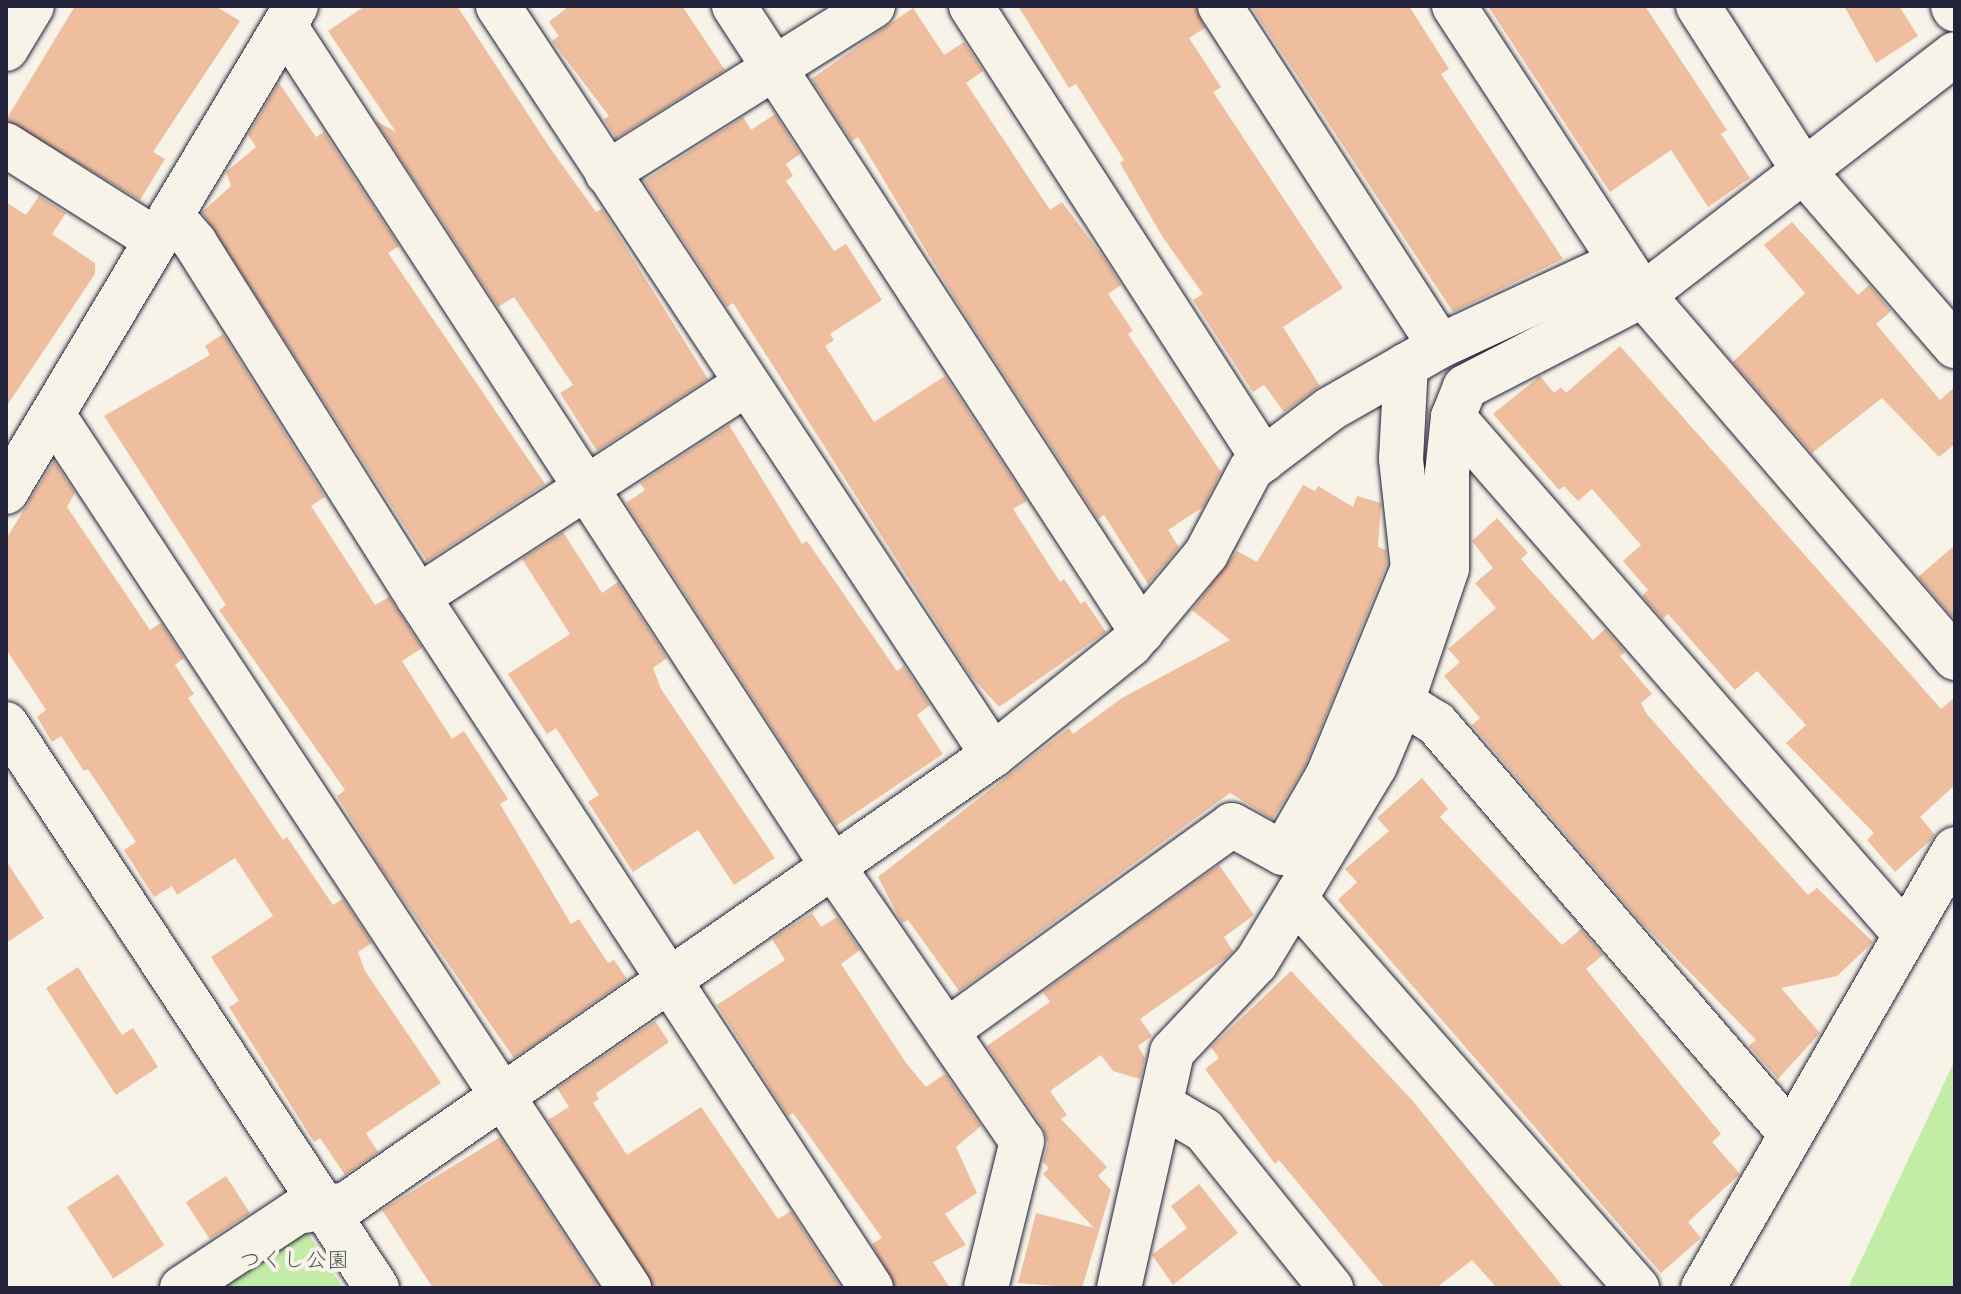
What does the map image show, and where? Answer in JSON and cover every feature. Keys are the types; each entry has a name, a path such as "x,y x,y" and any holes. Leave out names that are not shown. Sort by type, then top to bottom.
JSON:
{"street":[{"path":"6,49 32,6"},
{"path":"498,6 993,755"},
{"path":"734,6 1142,632"},
{"path":"607,173 873,6"},
{"path":"971,6 1264,460"},
{"path":"948,1030 1232,825 1283,853 1328,775 1413,568 1401,459 1423,356 1220,6"},
{"path":"1454,6 1631,279 1955,658"},
{"path":"1698,6 1806,174 1955,346"},
{"path":"6,492 291,16 585,488 832,865 1022,1141 986,1288"},
{"path":"1119,1288 1172,1052 1256,963 1375,766 1402,702 1447,568 1453,417 1465,387 1631,279 1806,174 1955,54"},
{"path":"6,145 195,243 418,597 871,1288"},
{"path":"182,1288 297,1212 322,1204 347,1204 993,755 1142,632 1206,554 1251,469 1330,409 1423,356 1631,279"},
{"path":"418,597 746,384"},
{"path":"54,416 629,1288"},
{"path":"1453,417 1905,934"},
{"path":"1402,702 1436,723 1789,1132"},
{"path":"6,724 377,1288"},
{"path":"1703,1288 1789,1132 1955,849"},
{"path":"1292,904 1306,911 1637,1288"},
{"path":"1161,1105 1204,1130 1331,1288"}],"green space":[{"path":"1955,1060 1955,1288 1848,1288"},
{"name":"つくし公園","path":"302,1224 343,1288 211,1288"}],"building":[{"path":"75,6 215,6 240,21 153,152 165,159 140,200 6,120"},
{"path":"365,6 457,6 550,148 596,212 602,209 708,379 597,451 560,393 573,385 514,297 498,307 376,121 396,132 328,31"},
{"path":"569,6 682,6 725,70 616,138 604,119 609,116 552,41 559,36 549,22"},
{"path":"1018,6 1195,6 1205,28 1189,38 1221,87 1213,92 1343,288 1283,327 1320,386 1284,412 1264,385 1253,392 1193,300 1203,294 1162,236 1120,163 1124,160 1076,84 1069,88"},
{"path":"1251,6 1409,6 1449,69 1441,74 1563,259 1453,312"},
{"path":"1488,6 1645,6 1727,130 1721,134 1750,178 1708,207 1671,150 1610,192"},
{"path":"1844,6 1899,6 1918,36 1876,63"},
{"path":"913,8 944,55 964,42 983,71 966,83 1050,210 1062,202 1106,261 1121,285 1108,294 1133,331 1128,334 1221,472 1203,507 1168,530 1179,547 1148,584 1104,515 1098,519 954,297 858,137 852,141 811,79"},
{"path":"279,83 316,137 324,132 399,246 388,253 545,484 427,561 202,212 231,186 226,172 256,147 248,135"},
{"path":"775,114 800,154 786,164 793,176 786,181 834,251 846,244 882,300 830,334 834,340 825,346 874,422 945,376 1027,501 1013,509 1060,582 1064,579 1081,604 1085,601 1106,632 999,707 970,675 733,303 727,307 644,181 743,117 751,130"},
{"path":"39,196 66,213 52,234 95,263 95,274 6,407 6,202 26,215"},
{"path":"1792,222 1858,295 1869,285 1891,311 1876,324 1940,400 1955,387 1955,444 1939,457 1882,398 1812,453 1733,362 1805,293 1764,245"},
{"path":"223,334 325,497 311,506 375,605 389,597 422,648 402,661 452,739 464,731 508,799 500,804 571,924 579,919 608,963 614,960 627,979 514,1058 384,872 337,796 345,790 219,610 226,605 104,416 210,355 205,346"},
{"path":"1620,346 1941,709 1955,697 1955,785 1920,817 1935,835 1895,872 1867,840 1874,833 1786,743 1806,725 1757,671 1735,690 1668,614 1663,619 1642,596 1648,590 1623,561 1641,545 1592,489 1578,501 1564,486 1559,490 1493,414 1540,376 1554,393 1561,387 1566,393"},
{"path":"729,425 802,544 807,541 897,671 904,666 930,705 917,715 943,754 836,826 626,503 645,490 640,483"},
{"path":"54,461 75,493 67,507 150,630 161,623 184,658 175,665 194,694 188,698 283,840 287,837 333,905 343,899 372,943 358,952 365,971 441,1083 366,1133 378,1152 345,1175 320,1138 314,1142 229,1007 239,1001 211,957 273,916 235,858 177,895 172,886 154,897 124,850 136,842 88,769 84,771 61,736 52,742 37,717 46,710 6,649 6,539"},
{"path":"1303,485 1315,491 1318,486 1353,507 1357,496 1381,503 1378,547 1386,550 1387,564 1306,764 1281,806 1272,819 1230,793 959,991 908,920 902,923 878,877 1069,728 1073,734 1122,698 1230,640 1192,610 1237,551 1257,562"},
{"path":"1497,518 1528,553 1521,559 1593,640 1605,629 1625,652 1620,656 1652,694 1641,703 1646,713 1733,812 1808,895 1817,888 1873,942 1837,976 1781,988 1820,1033 1778,1079 1749,1046 1756,1040 1641,922 1472,725 1480,718 1444,676 1460,662 1448,649 1496,608 1475,583 1493,568 1472,541"},
{"path":"563,532 602,593 618,582 667,658 653,668 661,689 775,858 734,885 698,830 633,872 588,802 599,795 556,728 547,734 508,674 570,634 522,559"},
{"path":"1955,545 1955,620 1918,577"},
{"path":"1422,778 1448,809 1440,817 1562,945 1581,929 1603,955 1586,969 1721,1134 1712,1142 1740,1174 1688,1222 1701,1238 1661,1273 1338,900 1357,882 1345,869 1389,831 1377,818"},
{"path":"6,861 44,918 6,943"},
{"path":"1219,865 1254,915 1224,937 1233,951 1225,959 1140,1019 1152,1036 1138,1046 1145,1058 1140,1079 1113,1071 1101,1055 1050,1091 1067,1115 1061,1119 1107,1167 1098,1176 1111,1190 1082,1288 1018,1283 1036,1213 1094,1228 1043,1174 1049,1168 1043,1162 1048,1144 1043,1127 987,1046 1050,1002 1043,992"},
{"path":"812,913 821,927 837,917 860,950 841,964 906,1063 926,1087 945,1074 981,1126 956,1147 977,1193 945,1214 966,1245 933,1262 950,1288 896,1288 872,1244 882,1238 793,1113 788,1116 717,1005 785,960 772,939"},
{"path":"78,967 122,1035 133,1028 158,1067 116,1095 46,988"},
{"path":"1291,971 1412,1100 1564,1288 1497,1288 1472,1260 1436,1288 1385,1288 1279,1160 1275,1164 1205,1069 1219,1058 1211,1047"},
{"path":"655,1021 669,1042 596,1093 599,1099 593,1103 627,1155 701,1107 778,1219 791,1211 841,1288 654,1288 548,1120 569,1107 557,1088"},
{"path":"500,1137 599,1288 433,1288 410,1253 382,1210"},
{"path":"118,1174 164,1245 113,1279 67,1207"},
{"path":"226,1176 250,1213 210,1239 186,1202"},
{"path":"1199,1184 1238,1233 1173,1285 1152,1255 1187,1228 1171,1206"}]}
